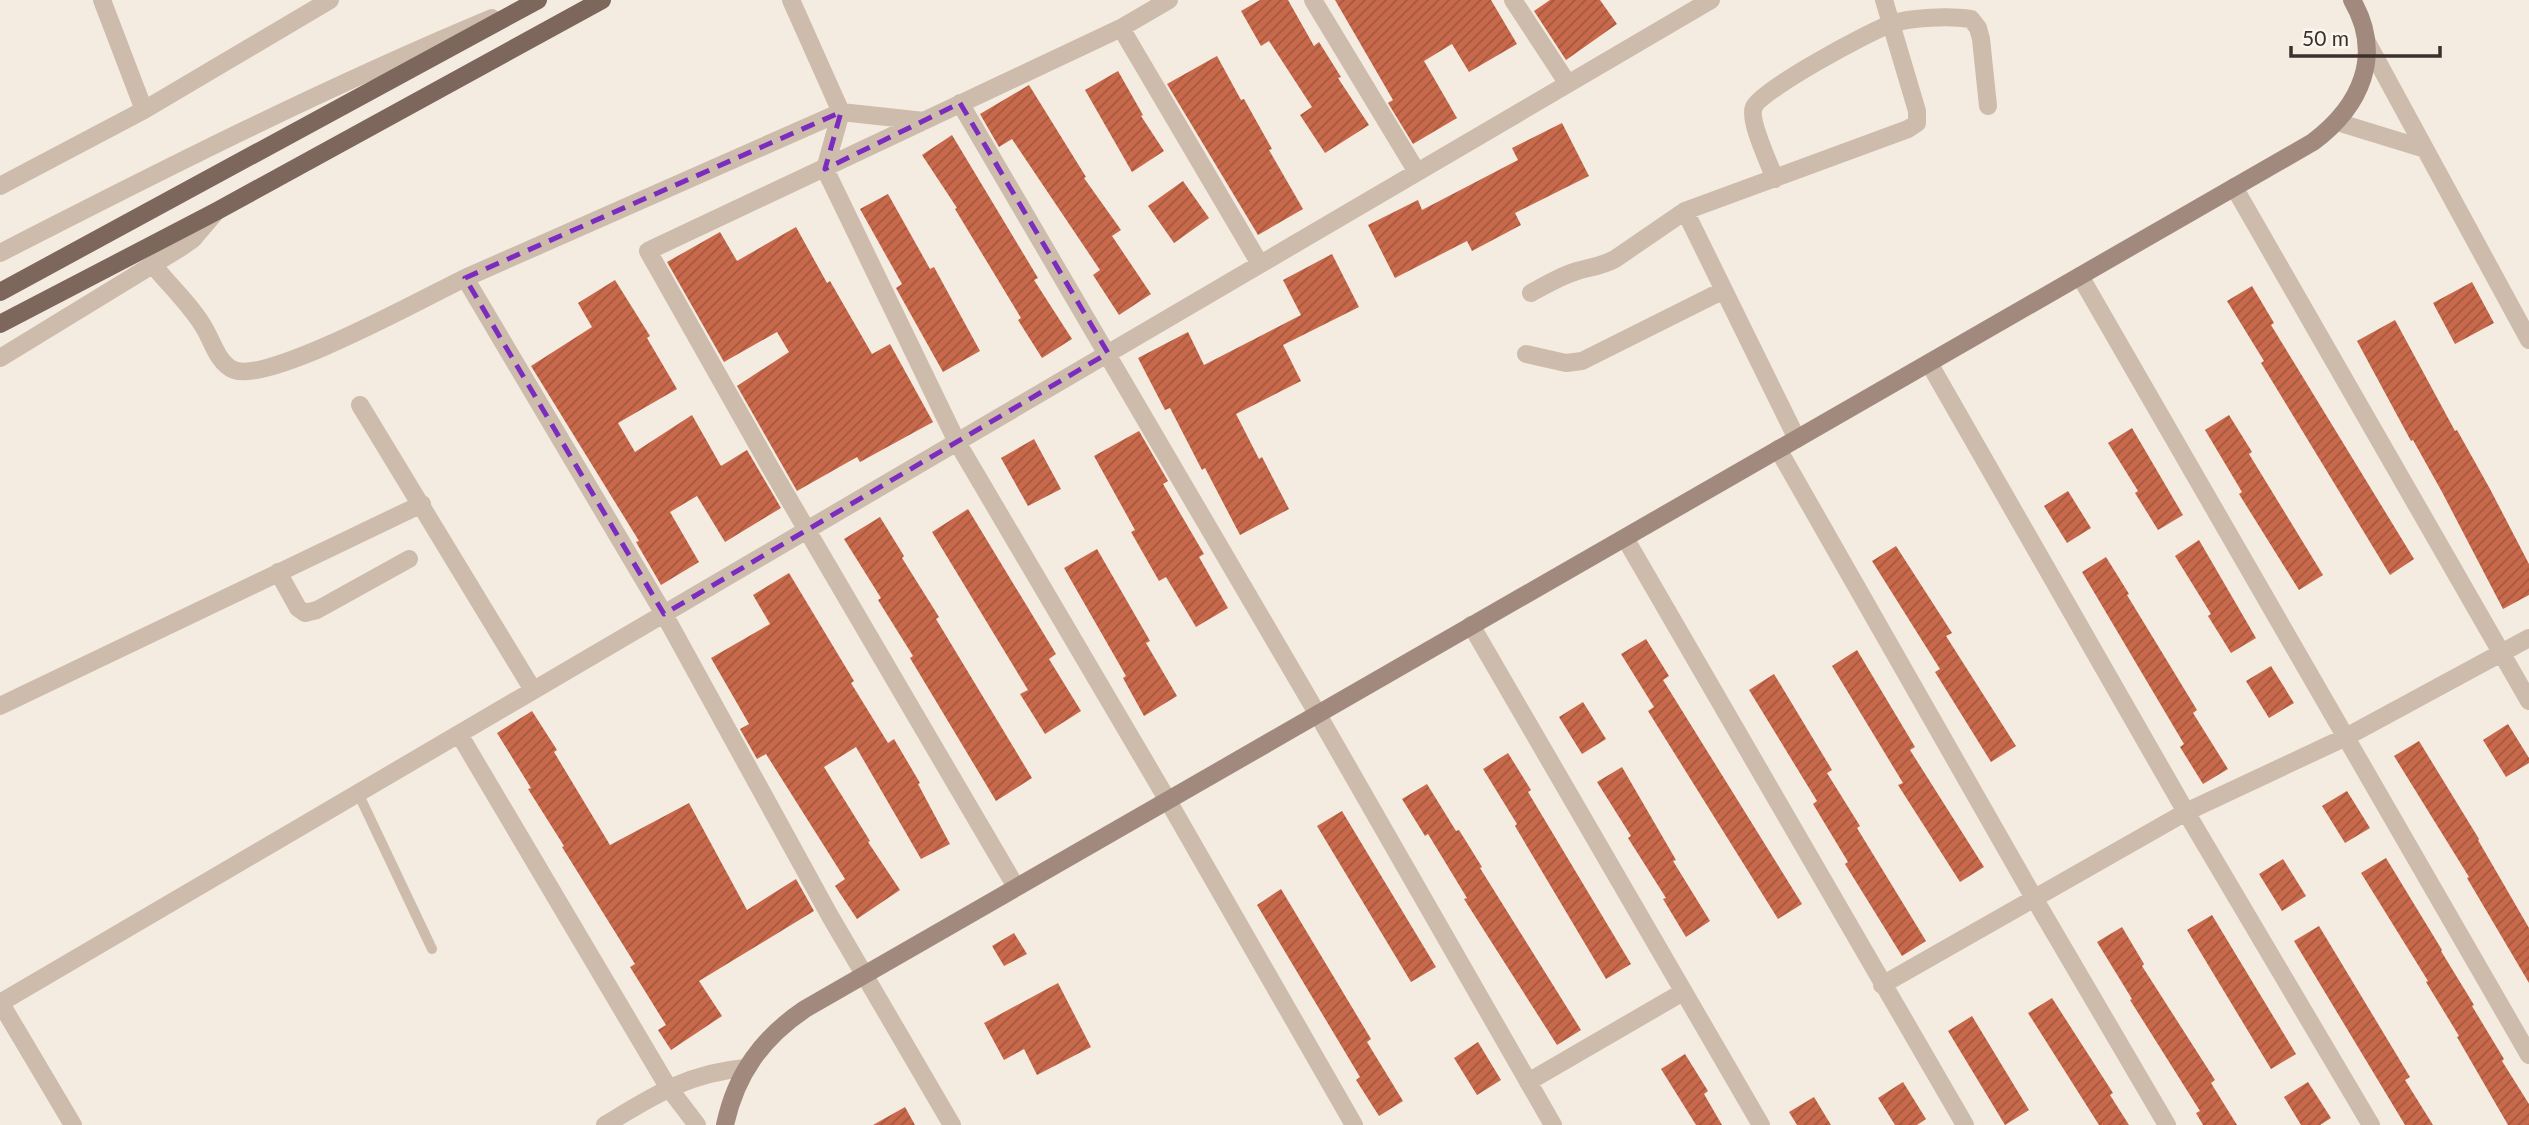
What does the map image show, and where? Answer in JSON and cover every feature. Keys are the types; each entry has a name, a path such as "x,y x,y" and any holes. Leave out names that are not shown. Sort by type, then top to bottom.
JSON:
{"main road":[{"path":"0,292 536,0"},
{"path":"0,324 217,211 602,0"},
{"path":"725,1125 736,1087 746,1068 757,1051 788,1021 1167,799 2313,142 2337,122 2350,104 2366,65 2368,44 2360,15 2351,0"}],"street":[{"path":"102,0 144,110"},
{"path":"0,186 144,110 330,0"},
{"path":"0,253 165,168 294,106 423,47 536,0"},
{"path":"791,0 841,112 825,169 957,442 1167,799 1354,1125"},
{"path":"1016,887 648,251 1121,28 1169,0"},
{"path":"1313,0 1418,172"},
{"path":"1513,0 1568,84"},
{"path":"73,1125 0,1002 1711,0"},
{"path":"1531,293 1556,279 1615,260 1685,211 1908,130 1917,123 1917,111 1884,0"},
{"path":"1775,179 1756,128 1754,106 1765,94 1790,77 1891,24 1951,16 1970,19 1978,28 1981,39 1988,106"},
{"path":"1121,28 1260,264"},
{"path":"2368,44 2529,340"},
{"path":"960,103 1317,713 1553,1125"},
{"path":"153,265 200,321 218,355 232,369 247,372 306,355 464,278 841,112 924,121"},
{"path":"2337,122 2425,149"},
{"path":"2234,187 2529,701"},
{"path":"0,358 192,239 217,211"},
{"path":"1685,211 1797,439"},
{"path":"2080,276 2529,1055"},
{"path":"464,278 664,614 830,916 952,1125"},
{"path":"1526,354 1566,363 1582,361 1724,290"},
{"path":"1929,363 2186,812 2371,1125"},
{"path":"360,405 533,691"},
{"path":"1779,449 2034,898 2167,1125"},
{"path":"0,706 422,504"},
{"path":"1625,538 1965,1125"},
{"path":"278,572 298,608 305,613 317,610 409,559"},
{"path":"1471,625 1761,1125"},
{"path":"1882,985 2186,812 2346,737 2502,655 2529,638"},
{"path":"459,734 668,1087 696,1125"},
{"path":"1528,1082 1683,992"},
{"path":"606,1125 668,1087 718,1070 746,1068"}],"lane":[{"path":"358,793 432,949"}],"highlighted area":[{"path":"960,103 1108,353 664,614 465,278 841,112 825,169"}],"building":[{"path":"1260,0 1288,0 1314,46 1319,42 1341,77 1338,78 1369,125 1325,153 1300,115 1312,107 1269,41 1261,46 1241,11"},
{"path":"1335,0 1491,0 1517,44 1469,72 1452,44 1424,61 1457,118 1413,144 1388,103 1393,100"},
{"path":"1550,0 1600,0 1617,24 1566,60 1534,11"},
{"path":"1217,56 1241,100 1244,99 1303,209 1258,235 1167,84"},
{"path":"1118,71 1143,115 1141,116 1164,151 1132,172 1085,90"},
{"path":"1029,85 1086,177 1084,178 1121,230 1112,236 1151,294 1119,315 1093,275 1100,270 1012,139 999,147 980,114"},
{"path":"1562,123 1589,176 1515,213 1521,225 1472,251 1467,241 1395,278 1368,225 1418,200 1422,210 1518,160 1512,148"},
{"path":"952,135 1038,278 1034,280 1072,339 1042,358 955,209 957,208 922,155"},
{"path":"1183,181 1209,218 1174,243 1148,206"},
{"path":"888,194 930,269 934,267 980,351 943,372 896,288 902,284 860,209"},
{"path":"796,227 827,283 830,281 872,354 890,344 933,422 860,462 857,457 797,491 737,386 789,352 777,332 724,362 667,262 720,232 737,261"},
{"path":"1332,254 1359,307 1283,345 1301,381 1236,414 1289,509 1240,535 1205,468 1202,470 1170,408 1165,410 1138,358 1188,332 1204,365 1301,315 1283,280"},
{"path":"615,280 650,336 647,338 677,389 618,423 635,452 692,415 721,466 747,450 781,508 725,542 697,496 670,512 699,562 661,585 636,542 639,541 531,366 592,327 578,303"},
{"path":"2472,282 2494,323 2455,344 2433,303"},
{"path":"2252,286 2274,323 2271,325 2414,559 2390,575 2261,363 2264,361 2227,301"},
{"path":"2395,320 2529,564 2529,595 2503,609 2442,492 2357,341"},
{"path":"2229,415 2252,452 2249,454 2323,575 2299,590 2239,494 2242,492 2205,430"},
{"path":"2132,428 2183,515 2158,530 2108,443"},
{"path":"1139,431 1168,481 1163,484 1204,554 1199,557 1228,608 1196,627 1166,577 1159,581 1131,532 1135,530 1094,456"},
{"path":"1034,439 1061,489 1028,506 1001,458"},
{"path":"2068,491 2091,528 2067,543 2044,506"},
{"path":"968,509 1056,654 1049,659 1081,711 1045,734 1020,694 1028,690 932,532"},
{"path":"880,517 939,617 936,619 1032,778 996,801 910,658 913,656 878,600 881,598 844,539"},
{"path":"2199,540 2256,638 2231,653 2208,616 2211,614 2175,556"},
{"path":"1896,546 1952,633 1946,636 2016,746 1991,762 1935,672 1940,669 1872,561"},
{"path":"1097,549 1150,641 1146,643 1177,696 1144,716 1123,678 1126,676 1064,568"},
{"path":"2106,557 2197,710 2193,713 2228,769 2203,784 2180,747 2184,744 2082,572"},
{"path":"789,573 888,743 894,739 920,783 918,784 950,844 921,859 856,747 824,767 900,890 857,919 835,886 845,879 766,754 757,759 740,729 749,724 711,658 770,624 753,595"},
{"path":"1646,639 1669,676 1663,680 1802,904 1778,919 1648,711 1654,707 1621,654"},
{"path":"1857,650 1915,747 1910,750 1984,867 1960,882 1898,785 1903,783 1832,666"},
{"path":"2271,666 2294,703 2269,718 2246,681"},
{"path":"1774,674 1832,770 1827,773 1860,826 1857,828 1926,941 1902,956 1845,864 1848,862 1813,804 1817,801 1749,690"},
{"path":"1583,702 1606,739 1582,754 1559,717"},
{"path":"532,711 610,845 689,803 747,910 796,879 814,911 699,981 722,1016 671,1050 658,1030 666,1025 630,967 635,964 562,847 564,846 528,789 531,788 497,733"},
{"path":"2508,724 2529,758 2529,763 2506,777 2483,740"},
{"path":"2419,741 2529,928 2529,983 2467,878 2469,877 2394,756"},
{"path":"1508,753 1531,790 1528,792 1631,964 1606,979 1483,769"},
{"path":"1622,767 1676,860 1673,861 1710,921 1686,937 1663,899 1666,898 1628,838 1631,836 1597,782"},
{"path":"1427,784 1456,831 1459,830 1581,1030 1557,1045 1464,899 1467,898 1428,834 1425,836 1402,799"},
{"path":"2347,791 2370,828 2345,843 2322,806"},
{"path":"1342,811 1436,967 1411,982 1317,826"},
{"path":"2386,858 2474,1005 2472,1006 2504,1059 2502,1061 2529,1104 2529,1125 2508,1125 2426,982 2428,981 2361,873"},
{"path":"2283,859 2306,896 2282,911 2259,874"},
{"path":"1281,889 1371,1039 1367,1042 1403,1101 1379,1116 1356,1080 1360,1077 1257,905"},
{"path":"2212,915 2296,1054 2271,1069 2187,930"},
{"path":"2319,926 2410,1077 2405,1080 2433,1125 2405,1125 2294,941"},
{"path":"2122,927 2144,964 2142,966 2215,1080 2211,1083 2237,1125 2203,1125 2196,1113 2200,1111 2130,1000 2132,999 2097,942"},
{"path":"1014,933 1027,954 1004,966 992,946"},
{"path":"1058,983 1091,1047 1037,1075 1024,1049 1004,1060 984,1023"},
{"path":"2052,998 2113,1093 2110,1095 2129,1125 2099,1125 2028,1013"},
{"path":"1972,1016 2029,1110 2005,1125 1948,1031"},
{"path":"1478,1042 1501,1080 1477,1095 1454,1058"},
{"path":"1685,1054 1708,1091 1704,1094 1722,1125 1696,1125 1661,1069"},
{"path":"1903,1082 1926,1119 1917,1125 1895,1125 1878,1098"},
{"path":"2308,1082 2331,1118 2320,1125 2301,1125 2284,1097"},
{"path":"1814,1097 1831,1125 1797,1125 1789,1112"},
{"path":"905,1107 915,1125 873,1125"}]}
